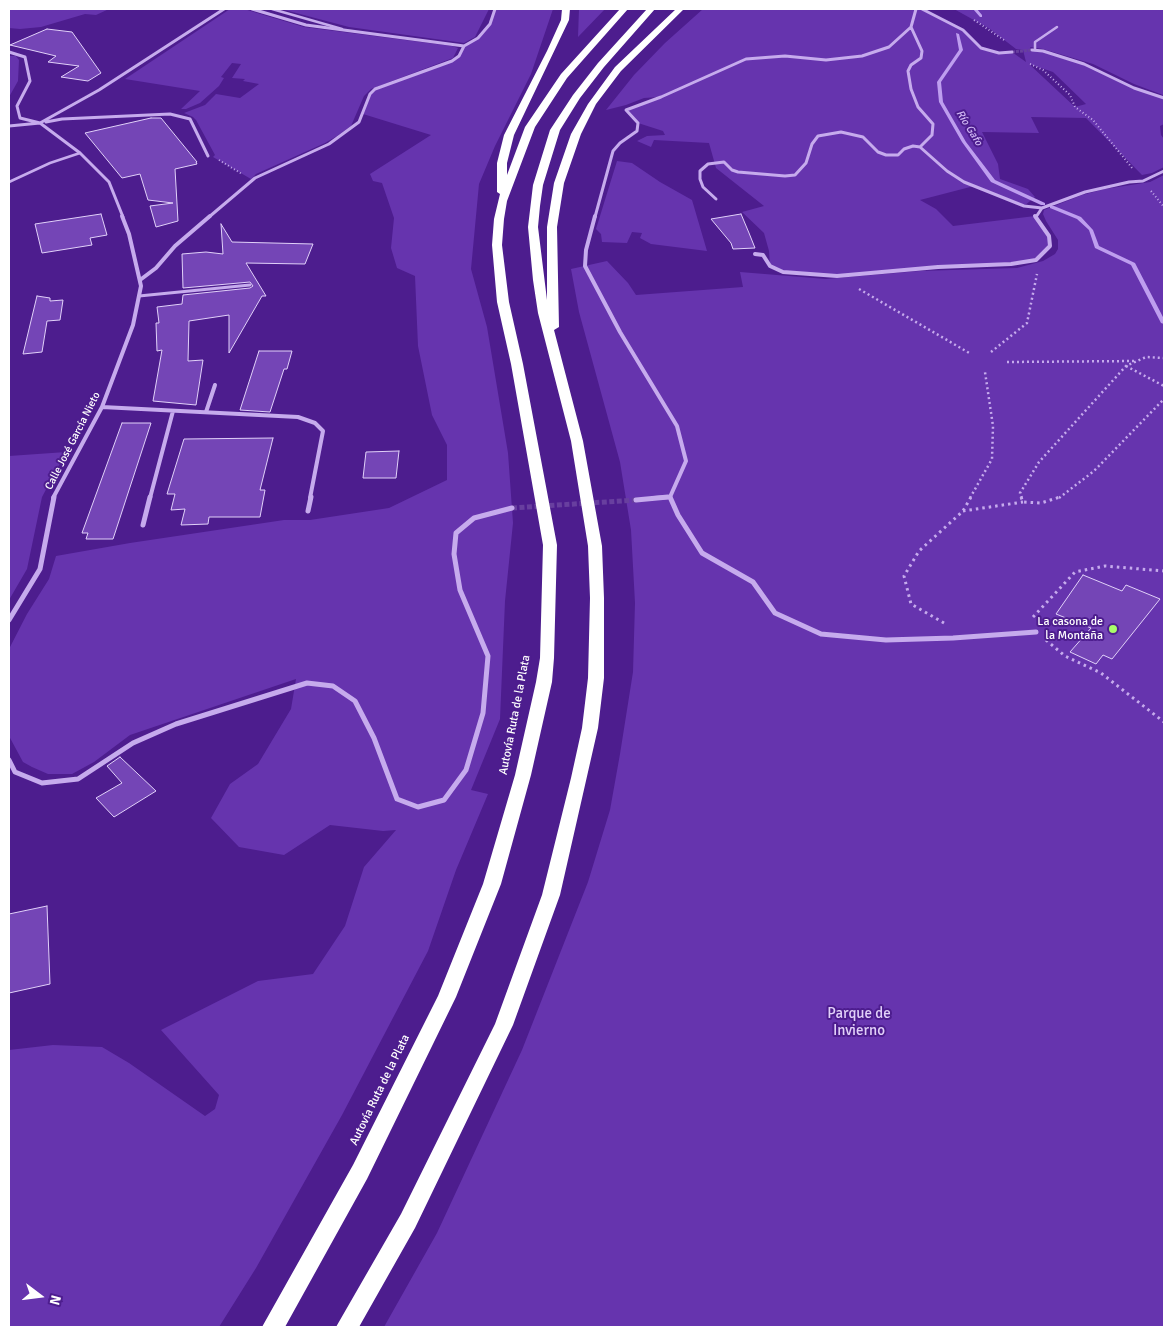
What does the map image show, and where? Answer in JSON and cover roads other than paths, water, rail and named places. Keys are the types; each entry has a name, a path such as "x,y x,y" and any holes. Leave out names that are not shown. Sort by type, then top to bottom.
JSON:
{"highway":[{"path":"502,201 502,163 509,135 551,51 564,20 566,9"},
{"name":"Autovía Ruta de la Plata","path":"273,1327 360,1172 447,997 492,884 523,775 544,682 547,658 550,545 517,364 503,302 497,245 502,201 530,127 545,101 564,76 624,9"},
{"path":"347,1327 408,1221 504,1025 551,895 588,736 596,678 597,598 595,546 577,440 544,313 538,280 533,227 538,185 555,130 601,65 651,9"},
{"path":"554,346 552,227 559,183 576,134 592,104 618,69 683,12"}],"street":[{"path":"40,123 99,90 224,9"},
{"path":"252,9 306,25 464,46 478,38 490,24 495,9"},
{"path":"916,9 911,27 889,47 862,56 826,60 785,56 746,59 661,97 626,110 638,123 637,131 620,143 613,151 586,250 585,266 620,332 677,426 686,461 670,497 678,515 702,553 753,582 775,614 821,634 886,640 952,638 1036,632"},
{"path":"922,9 963,30 981,48 999,52 1012,52"},
{"path":"911,27 922,51 921,58 911,65 908,71 911,89 918,107 933,124 932,135 920,147"},
{"path":"140,280 156,268 175,246 253,181 270,170 329,144 359,122 370,94 375,89 452,61 460,56 464,46"},
{"path":"1033,50 1043,51 1084,64 1134,88 1164,98"},
{"name":"Calle José García Nieto","path":"9,52 26,57 30,81 18,106 20,118 40,123 80,153 109,182 129,234 141,286 133,325 102,406 54,499 40,569 9,620"},
{"path":"9,126 62,119 170,114 190,119 208,156"},
{"path":"716,199 703,187 700,179 700,171 708,164 724,162 732,170 738,172 785,176 795,175 806,163 812,144 822,134 841,132 857,134 863,137 878,152 886,155 898,154 912,146 920,147 947,171 964,182 1024,206 1042,208 1085,192 1129,182 1143,181 1164,171"},
{"path":"755,254 763,256 770,266 783,272 837,276 938,267 1011,264 1036,260 1050,246 1049,236 1035,216 1042,208"},
{"path":"206,412 215,385"},
{"path":"102,406 298,417 315,423 323,431 308,512"},
{"path":"143,525 173,411"},
{"path":"636,500 670,497"},
{"path":"9,760 15,772 42,783 78,779 133,743 176,724 307,683 333,686 355,700 374,738 397,799 418,807 444,800 466,770 483,713 488,656 460,590 454,554 456,533 474,518 512,508"}],"lane":[{"path":"272,9 345,30"},
{"path":"1033,50 1035,42 1057,27"},
{"path":"9,182 50,163 80,153"},
{"path":"139,296 250,285"}],"waterway":[{"name":"Río Gafo","path":"975,9 981,16"},
{"name":"Río Gafo","path":"957,34 961,50 939,82 941,102 964,142 993,181 1043,204"},
{"name":"Río Gafo","path":"1052,207 1079,218 1091,230 1097,247 1133,264 1164,323"}],"tunnel":[{"path":"1012,52 1032,50"},
{"path":"512,508 636,500"}],"place":[{"name":"La casona de la Montaña","path":"1113,629"}],"park label":[{"name":"Parque de Invierno","path":"859,1022"}]}
